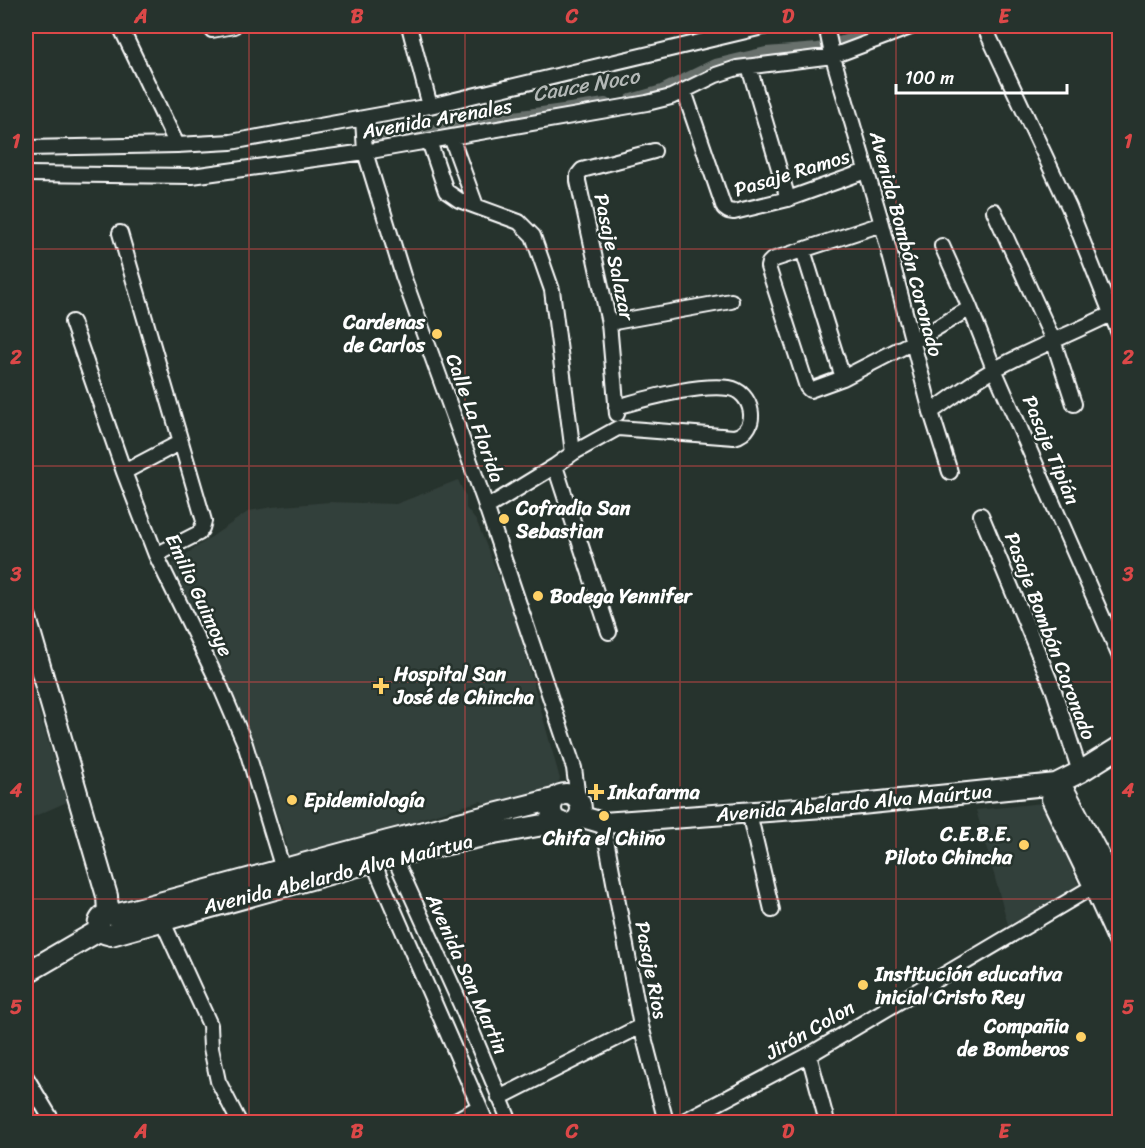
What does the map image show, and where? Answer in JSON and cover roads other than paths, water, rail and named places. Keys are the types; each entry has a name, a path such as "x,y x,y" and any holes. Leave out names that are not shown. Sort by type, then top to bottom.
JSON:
{"street":[{"path":"120,26 177,145"},
{"path":"212,30 234,26"},
{"path":"409,26 430,106"},
{"name":"Avenida Arenales","path":"26,148 231,142 430,106 767,26"},
{"name":"Avenida Arenales","path":"26,174 192,176 365,152 647,103 670,97 716,75 737,68 833,55 913,26"},
{"path":"984,26 1070,207 1119,336"},
{"name":"Avenida Bombón Coronado","path":"827,30 882,224 931,412 950,472"},
{"path":"749,67 788,199"},
{"name":"Pasaje Ramos","path":"684,91 724,208 728,211 734,212 788,199 866,171"},
{"name":"Calle La Florida","path":"363,119 365,152 403,276 486,508 574,768 579,807"},
{"path":"451,136 476,206"},
{"path":"429,141 446,190 459,200 519,222 533,236 552,290 573,453"},
{"name":"Pasaje Salazar","path":"618,428 609,323 578,175 582,170 654,151"},
{"path":"994,211 1053,340 1074,404"},
{"path":"882,224 772,260 769,263 768,267 807,387 810,390 843,378 913,342 970,308"},
{"path":"120,233 204,521 199,533 156,555"},
{"path":"803,250 843,378"},
{"name":"Pasaje Tipián","path":"945,252 1119,657"},
{"path":"609,323 731,301"},
{"path":"931,412 994,369 1111,314"},
{"name":"Emilio Guimoye","path":"72,322 124,472 156,555 245,744 285,878"},
{"path":"486,508 573,453 618,428 734,437 741,436 748,430 751,422 747,401 739,391 732,388 682,391 616,407"},
{"path":"124,472 181,442"},
{"path":"555,466 609,632"},
{"name":"Pasaje Bombón Coronado","path":"981,515 1054,691 1080,772"},
{"path":"26,618 107,896 110,923"},
{"name":"Avenida Abelardo Alva Maúrtua","path":"579,807 603,823 851,805 1056,784 1080,772 1119,747"},
{"path":"1056,784 1066,794 1119,898"},
{"path":"566,793 570,794 579,807 573,822 569,824 560,822 553,816 554,799 566,793"},
{"name":"Avenida Abelardo Alva Maúrtua","path":"26,974 110,923 285,878 390,848 486,826 554,799"},
{"path":"749,813 772,910"},
{"name":"Avenida Abelardo Alva Maúrtua","path":"486,826 560,822"},
{"name":"Pasaje Rios","path":"603,823 641,1026 666,1122"},
{"name":"Avenida San Martin","path":"390,848 510,1122"},
{"path":"370,854 486,1122"},
{"name":"Avenida Abelardo Alva Maúrtua","path":"110,923 162,920 285,878"},
{"path":"1108,879 1119,943"},
{"name":"Jirón Colon","path":"682,1122 808,1055 1108,879"},
{"path":"162,920 210,1025 211,1048 218,1081 239,1122"},
{"path":"499,1098 641,1026"},
{"path":"808,1055 827,1122"},
{"path":"26,1077 53,1122"},
{"path":"452,1122 479,1107"}],"waterway":[{"name":"Cauce Noco","path":"631,100 662,91 715,65 766,53 818,49 884,30"},
{"name":"Cauce Noco","path":"378,142 471,123 605,104"}],"place":[{"name":"Cardenas de Carlos","path":"437,334"},
{"name":"Cofradia San Sebastian","path":"504,519"},
{"name":"Bodega Yennifer","path":"538,596"},
{"name":"Hospital San José de Chincha","path":"381,686"},
{"name":"Inkafarma","path":"596,792"},
{"name":"Epidemiología","path":"292,800"},
{"name":"Chifa el Chino","path":"604,816"},
{"name":"C.E.B.E. Piloto Chincha","path":"1024,845"},
{"name":"Institución educativa inicial Cristo Rey","path":"863,985"},
{"name":"Compañia de Bomberos","path":"1081,1037"}]}
